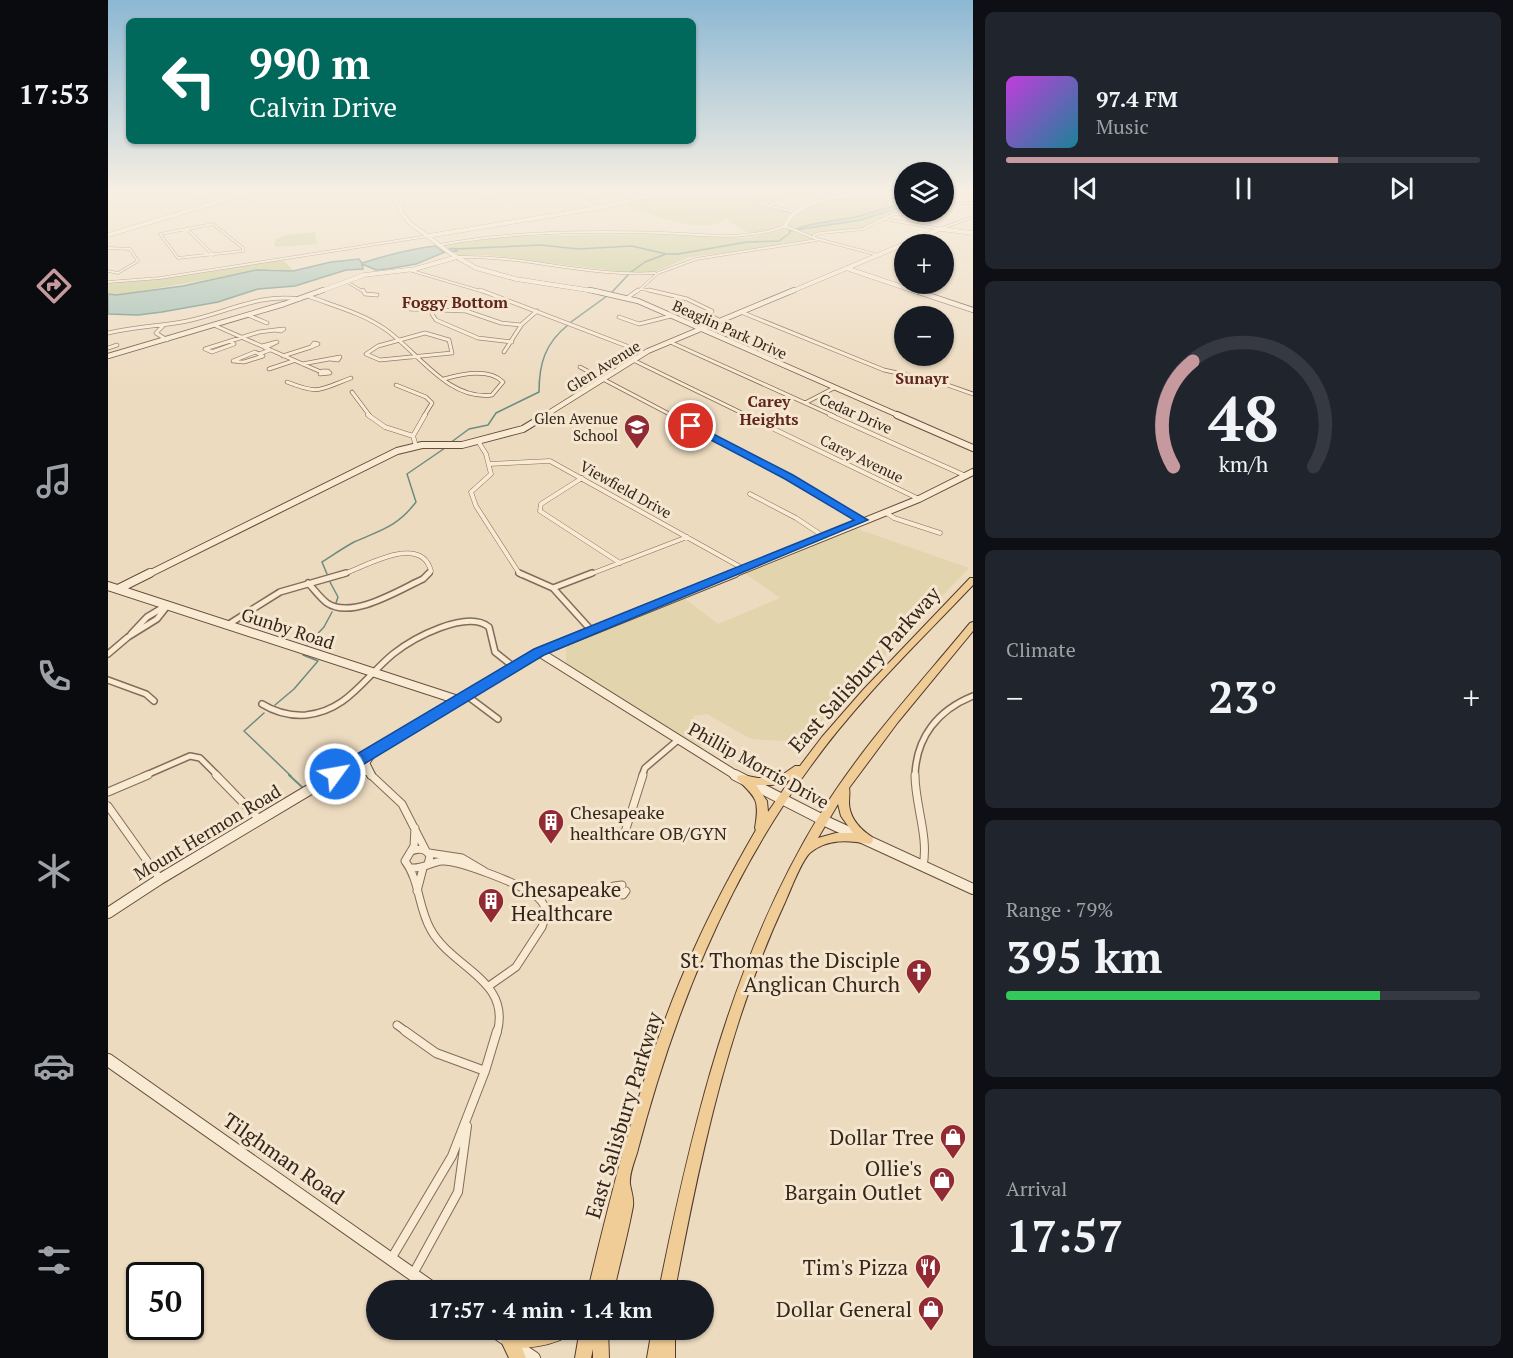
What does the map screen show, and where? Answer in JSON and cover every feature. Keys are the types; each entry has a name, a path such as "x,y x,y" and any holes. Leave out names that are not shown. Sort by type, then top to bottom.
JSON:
{"main road":[{"name":"East Salisbury Parkway","path":"598,1280 623,1179 653,1077 681,999 711,926 759,834 806,764 839,723 973,580"},
{"path":"669,1280 692,1164 720,1063 755,959 779,901 804,853 847,782 973,625"},
{"path":"742,779 761,783 775,782 788,777 806,764"},
{"path":"742,779 762,799 764,809 759,834"},
{"path":"847,782 842,805 843,812 849,824 868,840"},
{"path":"804,853 830,837 846,836 868,840"},
{"path":"608,1280 626,1203 623,1179"},
{"path":"594,1280 604,1258"},
{"path":"518,1358 508,1341 537,1340"},
{"path":"583,1358 586,1340"},
{"path":"600,1340 601,1358"},
{"path":"656,1358 658,1340"},
{"path":"667,1340 667,1358"}],"street":[{"path":"114,282 118,273 137,262 134,256"},
{"path":"178,258 204,256"},
{"path":"108,282 160,278 211,268 306,256"},
{"path":"108,356 216,326 375,272 409,270 457,257 476,256"},
{"path":"490,256 633,274 656,273 687,261 708,256"},
{"name":"Glen Avenue","path":"118,589 392,453 416,446 457,446 526,427 645,353 875,256"},
{"path":"200,257 205,262"},
{"name":"Beaglin Park Drive","path":"457,257 474,267 503,276 627,298 972,447"},
{"path":"856,264 864,274"},
{"path":"846,268 973,310"},
{"path":"110,271 124,269"},
{"path":"409,270 465,284 645,353"},
{"path":"110,271 118,273"},
{"path":"836,272 864,274"},
{"path":"627,298 642,289 656,273"},
{"path":"347,282 363,290 365,294 377,296"},
{"path":"642,289 664,292 698,304 712,311 709,315 721,321"},
{"path":"108,333 134,327 198,319 266,298 284,296 300,299"},
{"path":"308,296 375,324 398,338 444,379 463,393 472,396 489,394 499,389 503,382 498,376 489,374 444,379"},
{"path":"447,298 437,302 432,309 436,320 478,338 512,342"},
{"path":"410,309 466,311 501,323 521,325"},
{"path":"504,352 524,320 539,312"},
{"path":"741,312 884,370 939,382 973,394"},
{"path":"248,315 267,323"},
{"path":"619,317 631,324 642,326 671,316"},
{"path":"164,325 156,330 156,333 167,340"},
{"path":"216,326 321,372 329,371 327,375 335,383"},
{"path":"232,342 234,344 212,352 205,349 228,340 232,342 259,332 274,330"},
{"path":"425,333 438,335 450,342 450,355 420,357 380,360 366,354 373,348 398,338 425,333"},
{"name":"Cedar Drive","path":"670,342 966,476"},
{"path":"108,348 117,345"},
{"path":"283,356 310,347"},
{"path":"259,354 263,356 244,362 233,361 255,352 259,354 270,350"},
{"path":"302,364 330,359"},
{"name":"Carey Avenue","path":"633,360 919,499"},
{"path":"269,369 294,361"},
{"path":"580,367 789,477 862,520"},
{"path":"287,382 310,391 351,378"},
{"path":"396,385 414,391 431,402 431,408 413,436 416,446"},
{"path":"805,403 834,388"},
{"path":"352,392 365,414 395,432 413,436"},
{"path":"478,441 486,454 490,474 471,492 473,502 519,573 553,588 591,630"},
{"name":"Viewfield Drive","path":"489,464 546,460 744,569"},
{"name":"Mount Hermon Road","path":"108,913 259,819 539,652 862,520 919,499 973,472"},
{"path":"582,478 540,504 540,511 620,562"},
{"path":"750,494 823,536"},
{"path":"885,512 894,519 940,533"},
{"path":"553,588 687,537"},
{"path":"229,624 270,597 308,583 403,553 423,556 431,568 429,574 423,579 363,606 348,609 329,606 308,583"},
{"name":"Gunby Road","path":"108,586 458,700"},
{"path":"108,654 166,612 168,605"},
{"path":"262,704 284,714 322,713 345,702 392,655 404,647 449,625 467,619 481,621 491,628 495,652 514,666"},
{"name":"Phillip Morris Drive","path":"539,652 742,779 823,820 973,889"},
{"path":"108,680 146,694 154,701"},
{"path":"466,695 498,719"},
{"path":"923,866 926,851 914,788 919,752 934,718 951,705 973,696"},
{"path":"625,832 645,768 678,740"},
{"path":"368,773 365,763 374,750"},
{"path":"108,792 190,756 200,758 259,819"},
{"path":"356,761 402,804 428,852 430,859 425,866 417,893"},
{"path":"335,774 352,768 368,773"},
{"path":"108,807 160,879"},
{"path":"391,1259 452,1156 485,1071 500,1021 497,1000 489,986 444,949 422,914 411,868 405,861 415,840 415,828"},
{"path":"411,851 419,849 462,858 536,896 543,903 547,912 542,927 516,967 489,986"},
{"path":"411,868 440,861 455,861 477,871 484,871"},
{"path":"397,1025 436,1053 485,1071"},
{"name":"Tilghman Road","path":"108,1060 421,1280"},
{"path":"413,1274 458,1192 468,1116"},
{"path":"508,1341 534,1358"}],"shaded area":[{"path":"385,256 434,256 416,264 387,269 376,270 362,264 363,269 346,270 295,286 258,289 218,302 162,312 138,315 108,314 108,294 116,295 183,286 256,270 293,271 331,262 359,259 362,263"},
{"path":"852,527 969,568 802,742 751,739 707,714 693,716 695,723 716,734 700,747 566,663 566,646 683,597 718,624 780,598 743,572"}],"green space":[{"path":"497,256 695,256 652,273 631,273"},
{"path":"284,260 293,271 271,269 116,295 108,294 108,282 160,278"}],"waterway":[{"path":"631,272 645,262 660,256"},
{"path":"612,292 628,275"},
{"path":"571,322 607,296"},
{"path":"450,443 469,429 488,425 496,413 539,392 540,372 545,355 554,339 568,325"},
{"path":"327,574 322,562 354,542 388,527 409,510 416,502 407,474 445,448"},
{"path":"330,582 338,597 336,603"},
{"path":"307,645 324,627 332,612"},
{"path":"275,705 294,689 318,661 303,655 304,652"},
{"path":"264,713 244,731 291,776"},
{"path":"289,775 302,787"}],"place":[{"name":"Glen Avenue School","path":"637,450"},
{"name":"Chesapeake healthcare OB/GYN","path":"551,845"},
{"name":"Chesapeake Healthcare","path":"491,924"},
{"name":"St. Thomas the Disciple Anglican Church","path":"919,995"},
{"name":"Dollar Tree","path":"953,1160"},
{"name":"Ollie's Bargain Outlet","path":"942,1203"},
{"name":"Tim's Pizza","path":"928,1290"},
{"name":"Dollar General","path":"931,1332"}],"district":[{"name":"Foggy Bottom","path":"455,302"},
{"name":"Sunayr","path":"922,378"},
{"name":"Carey Heights","path":"769,410"}],"route":[{"path":"335,774 539,652 862,520 789,477 691,426"}]}
